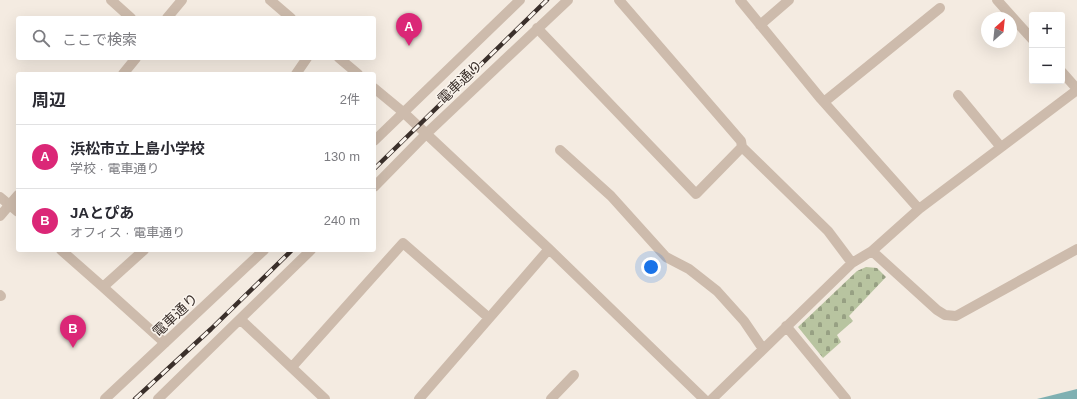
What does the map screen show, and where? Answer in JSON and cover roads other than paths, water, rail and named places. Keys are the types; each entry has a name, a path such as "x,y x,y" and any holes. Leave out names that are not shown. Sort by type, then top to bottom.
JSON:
{"street":[{"path":"111,0 129,16"},
{"path":"170,16 182,0"},
{"path":"270,0 289,16"},
{"name":"電車通り","path":"376,139 520,0"},
{"name":"電車通り","path":"376,185 426,134 568,0"},
{"path":"619,0 741,141 742,147 828,231 852,263"},
{"path":"740,0 824,102 919,210"},
{"path":"760,25 789,0"},
{"path":"997,0 1029,36"},
{"path":"824,102 940,8"},
{"path":"537,28 696,194 742,147"},
{"path":"125,72 134,60"},
{"path":"297,72 306,60"},
{"path":"340,60 356,72"},
{"path":"712,399 852,263 872,251 919,210 1000,146 1077,89 1065,75"},
{"path":"376,90 403,112 704,399"},
{"path":"958,95 1000,146"},
{"path":"560,150 611,196 666,257 689,269 718,290 744,321 763,349"},
{"path":"0,197 16,210"},
{"path":"0,216 16,198"},
{"path":"292,367 403,243 489,318"},
{"path":"419,399 548,249"},
{"path":"872,251 937,310 945,315 956,316 1077,249"},
{"path":"63,252 165,343"},
{"path":"104,287 142,252"},
{"name":"電車通り","path":"105,399 262,252"},
{"path":"158,399 241,320 309,252"},
{"path":"241,320 325,399"},
{"path":"786,326 846,399"},
{"path":"551,399 574,375"}],"water":[{"path":"1077,389 1077,399 1037,399"}],"railway":[{"path":"376,167 547,0"},
{"path":"135,399 211,329 290,252"}],"place":[{"name":"浜松市立上島小学校","path":"409,46"},
{"name":"JAとぴあ","path":"73,348"}]}
